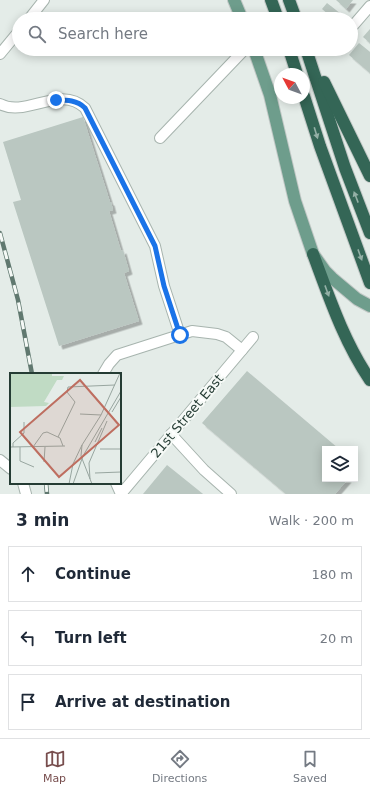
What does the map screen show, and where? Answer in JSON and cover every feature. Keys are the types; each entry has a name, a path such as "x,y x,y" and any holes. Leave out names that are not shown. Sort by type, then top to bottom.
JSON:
{"highway":[{"path":"272,0 276,12"},
{"path":"289,0 293,12"},
{"path":"291,56 295,68"},
{"path":"309,56 345,168 370,233"},
{"path":"310,56 370,176"},
{"path":"307,104 320,146 370,283"},
{"path":"313,254 335,313 354,353 370,380"}],"main road":[{"path":"234,0 239,12"},
{"path":"256,56 270,95 295,201 313,254 332,278 357,299 369,306"}],"street":[{"path":"35,12 44,0"},
{"path":"358,20 370,6"},
{"path":"0,54 12,39"},
{"path":"160,138 238,56"},
{"path":"0,104 5,107 21,108 36,103 66,100 80,104 85,108 155,246 164,286 180,335"},
{"path":"104,373 117,355 192,331 217,334 226,337 242,350"},
{"name":"21st Street East","path":"121,494 253,337"},
{"path":"171,434 204,470 231,494"},
{"path":"0,460 10,468"},
{"path":"23,484 26,494"},
{"path":"116,484 121,494"}],"building":[{"path":"336,0 353,0 346,9"},
{"path":"327,3 338,12 326,12 322,9"},
{"path":"370,29 370,43 363,37"},
{"path":"359,43 370,52 370,73 350,56 358,56"},
{"path":"83,117 111,202 113,210 109,211 121,251 123,250 129,271 124,273 139,321 59,346 13,202 21,200 3,142"},
{"path":"247,371 335,446 322,446 322,482 345,482 335,494 286,494 202,423"},
{"path":"167,465 203,494 143,494"}],"railway":[{"path":"0,233 18,300 32,373"},
{"path":"46,484 47,494"}],"route":[{"path":"56,100 74,101 85,108 155,246 164,286 180,335"}]}
